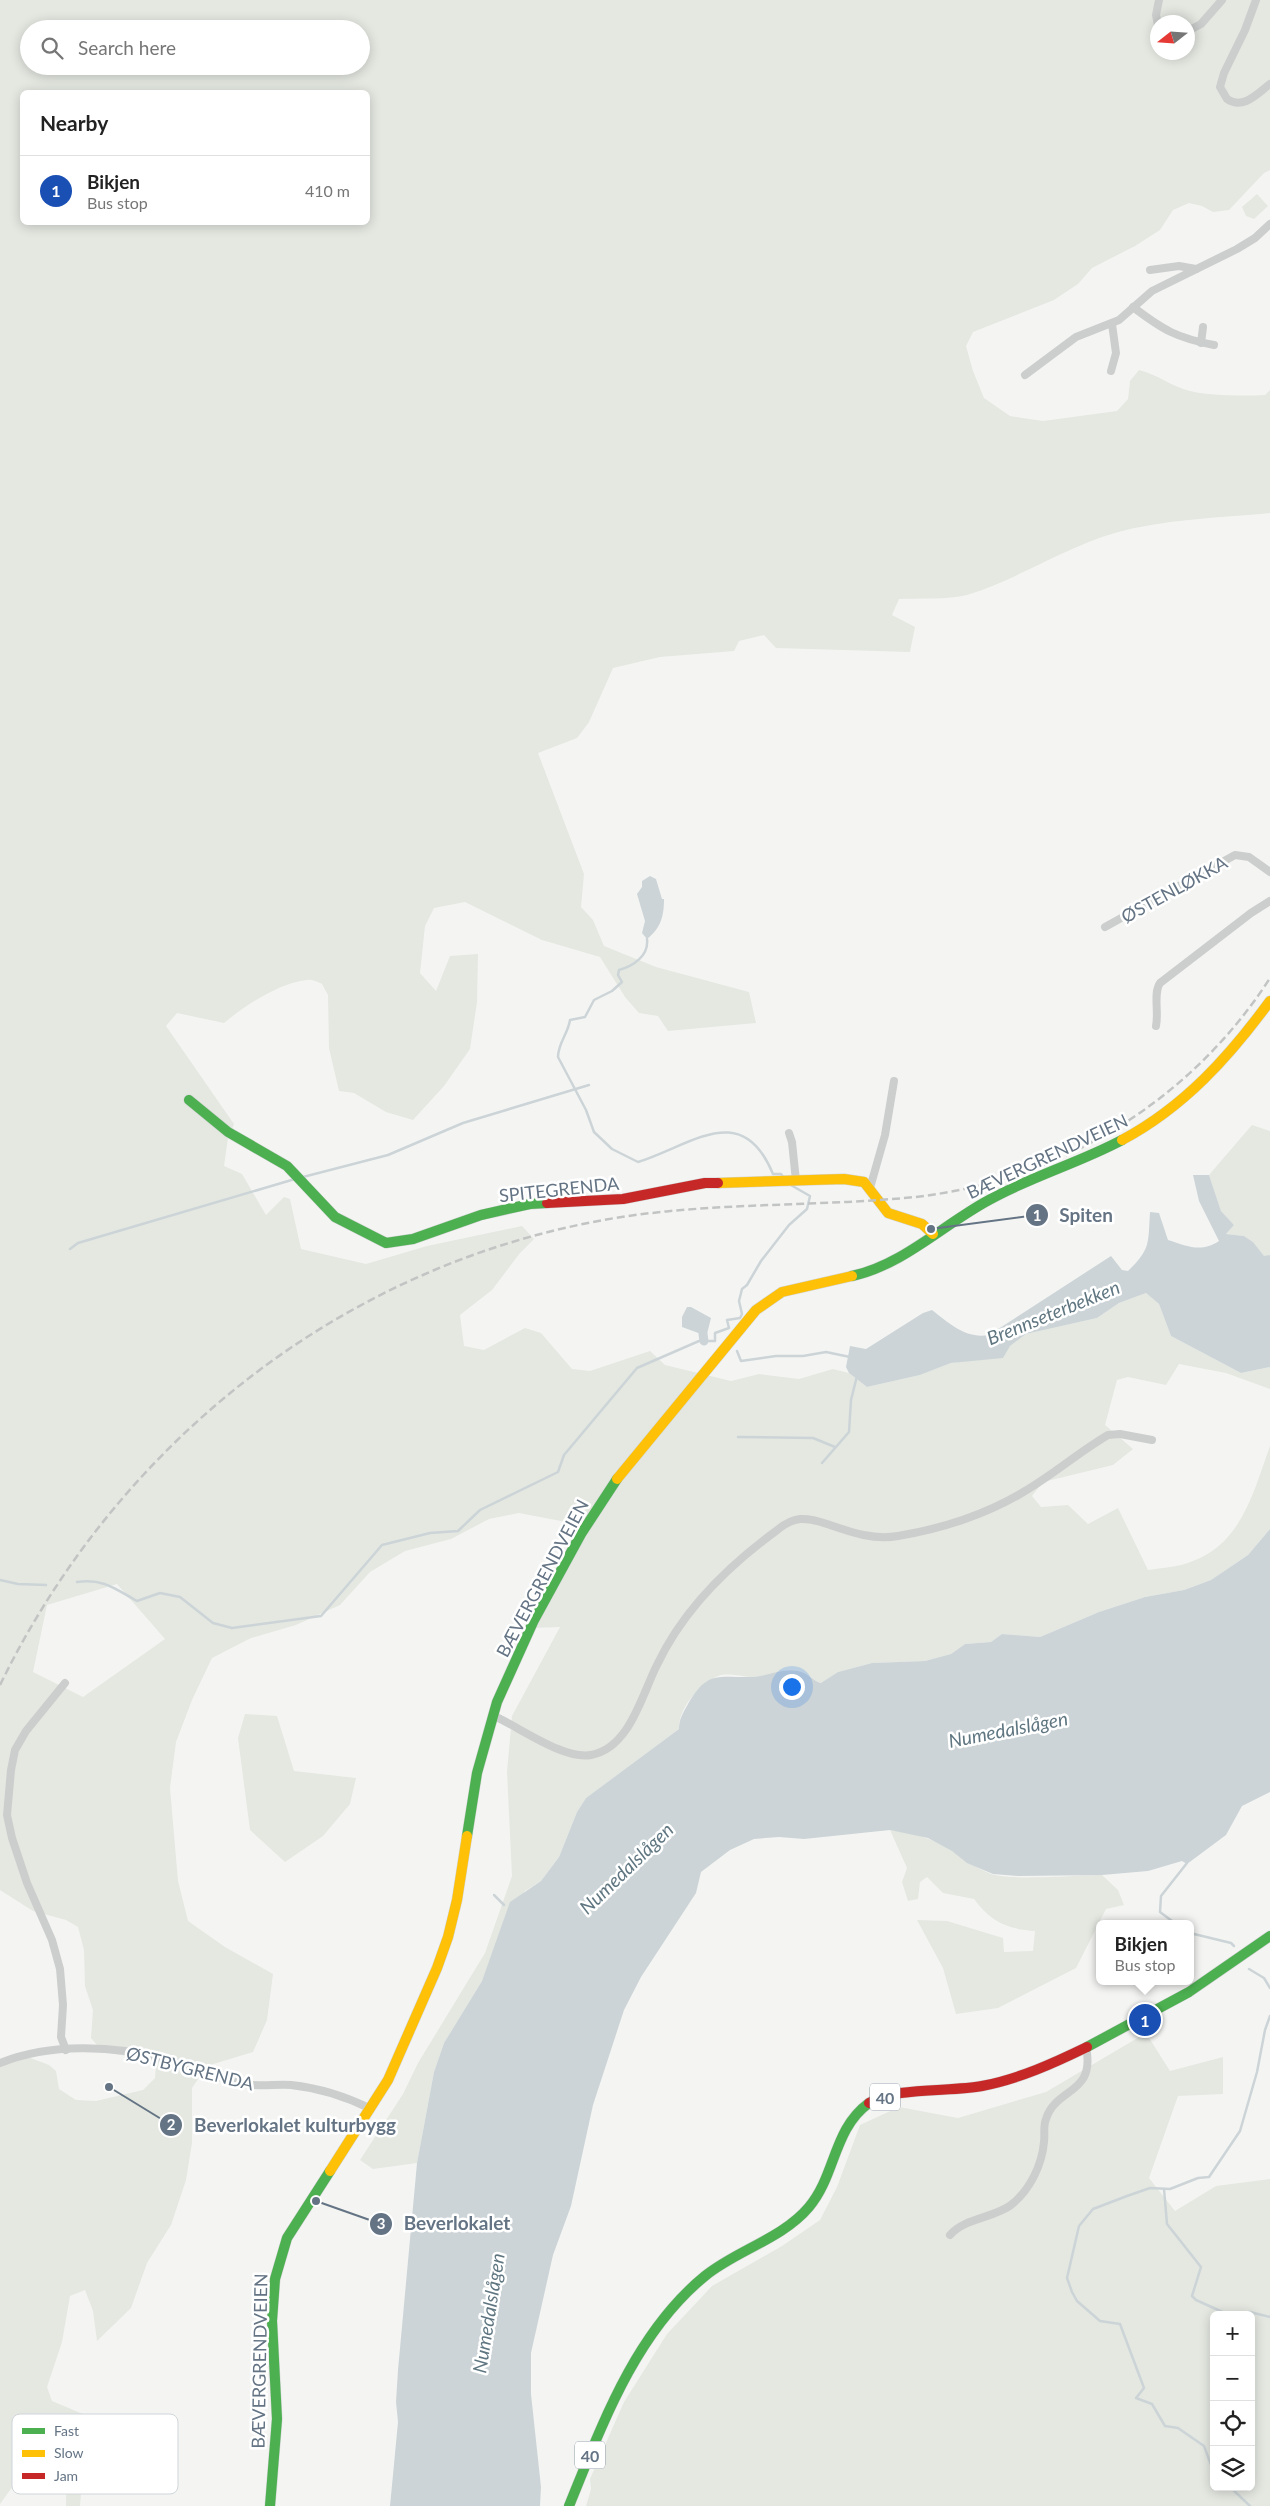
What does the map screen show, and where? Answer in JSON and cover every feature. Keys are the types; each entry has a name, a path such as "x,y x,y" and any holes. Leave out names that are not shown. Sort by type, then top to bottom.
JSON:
{"main road":[{"name":"BÆVERGRENDVEIEN","path":"270,2506 277,2409 272,2324 276,2267 287,2238 370,2109 401,2052 448,1937 462,1874 479,1763 492,1715 534,1620 608,1491 644,1444 756,1310 771,1296 788,1288 846,1278 892,1261 989,1199 1110,1146 1158,1119 1186,1098 1224,1060 1270,1001"},
{"name":"SPITEGRENDA","path":"189,1100 228,1132 288,1166 334,1216 386,1243 413,1239 481,1215 530,1204 614,1200 705,1184 851,1179 864,1182 870,1188"},
{"path":"870,1188 888,1213 922,1224 933,1234"},
{"name":"40","path":"569,2506 621,2385 665,2318 689,2289 704,2277 784,2227 805,2211 820,2192 841,2137 858,2111 883,2097 961,2090 1001,2082 1042,2068 1086,2047 1198,1986 1270,1936"}],"street":[{"path":"1156,15 1159,0"},
{"path":"1195,28 1202,24 1222,0"},
{"path":"1256,0 1245,30 1224,73 1220,87 1227,99 1238,104 1249,100 1270,84"},
{"path":"1026,375 1076,337 1112,324 1152,290 1255,238 1270,224"},
{"path":"1150,270 1179,266 1196,269"},
{"path":"1133,307 1173,334 1214,345"},
{"path":"1111,371 1116,353 1112,324"},
{"path":"1201,342 1204,327"},
{"name":"ØSTENLØKKA","path":"1105,928 1235,855 1249,857 1270,872"},
{"path":"1156,1026 1159,1010 1156,991 1160,983 1251,912 1270,901"},
{"path":"870,1188 885,1135 894,1081"},
{"path":"789,1133 792,1142 796,1181"},
{"path":"492,1715 568,1752 584,1755 600,1752 623,1733 662,1654 694,1607 730,1569 786,1524 796,1520 812,1519 866,1536 884,1538 907,1535 974,1516 1005,1502 1031,1488 1108,1436 1120,1434 1152,1440"},
{"path":"65,1682 26,1731 15,1750 11,1770 7,1815 12,1838 27,1883 52,1940 58,1962 64,2005 61,2037 66,2050"},
{"path":"950,2235 960,2227 1012,2204 1027,2187 1039,2168 1046,2118 1058,2101 1081,2083 1086,2073 1089,2065 1086,2047"},
{"name":"ØSTBYGRENDA","path":"0,2063 29,2053 66,2050 129,2051 165,2059 231,2081 250,2085 291,2085 325,2091 370,2109"}],"shaded area":[{"path":"0,0 1270,0 1270,170 1264,173 1229,210 1213,212 1202,206 1189,203 1173,210 1160,230 1135,246 1092,268 1078,284 1054,300 973,332 966,346 973,371 984,398 1010,416 1043,421 1117,411 1128,399 1130,381 1139,370 1183,389 1198,393 1247,396 1265,395 1270,390 1270,513 1192,520 1134,528 1096,539 1005,581 967,595 942,598 899,599 892,615 915,627 910,652 776,648 764,635 739,641 734,651 660,657 613,668 589,722 577,738 538,753 584,874 581,907 593,920 604,946 656,967 749,992 756,1023 668,1031 658,1016 639,1013 625,997 600,957 542,940 465,902 434,908 425,926 420,973 436,991 450,956 478,954 477,1002 470,1049 444,1086 413,1120 386,1112 354,1093 339,1091 329,1048 328,995 322,984 317,982 309,980 285,985 253,1002 224,1023 177,1013 166,1026 234,1124 228,1138 224,1166 242,1174 266,1215 284,1197 290,1199 301,1249 366,1264 427,1246 522,1226 534,1239 520,1253 492,1290 460,1315 464,1346 484,1350 525,1328 541,1333 572,1369 590,1371 650,1351 665,1365 731,1381 759,1374 799,1379 833,1369 849,1373 867,1387 920,1375 951,1363 973,1360 1010,1346 1026,1334 1097,1318 1119,1303 1146,1293 1159,1304 1171,1336 1241,1373 1270,1367 1270,1389 1226,1373 1179,1364 1166,1385 1128,1377 1117,1380 1105,1425 1133,1449 1113,1465 1043,1482 1032,1496 1041,1507 1068,1505 1088,1524 1118,1508 1148,1570 1176,1566 1210,1553 1235,1528 1252,1497 1270,1446 1270,1529 1248,1555 1211,1580 1184,1590 1145,1597 1099,1612 1040,1637 1002,1634 991,1642 965,1644 951,1654 925,1661 872,1663 838,1672 822,1683 801,1672 792,1670 753,1677 722,1675 711,1680 697,1691 686,1705 682,1713 679,1729 586,1798 577,1812 559,1857 541,1881 525,1891 495,1950 482,1981 444,2043 434,2072 417,2163 373,2169 360,2160 403,2094 418,2063 485,1953 512,1876 507,1772 512,1716 560,1627 532,1628 579,1532 566,1522 519,1513 489,1519 451,1539 405,1551 370,1572 340,1605 296,1625 251,1638 212,1658 192,1700 176,1742 170,1788 178,1881 188,1921 225,1947 273,1974 267,2020 253,2052 207,2066 192,2088 192,2143 186,2180 171,2225 147,2263 131,2308 97,2341 93,2311 85,2290 70,2296 62,2342 47,2387 52,2401 83,2414 12,2414 12,2487 0,2504 0,2065 28,2057 49,2065 56,2071 59,2089 76,2100 96,2101 143,2090 155,2078 156,2066 140,2059 102,2051 91,2038 93,2010 85,1986 84,1950 78,1927 66,1920 33,1911 0,1890","holes":["117,1584 165,1639 83,1697 33,1672 47,1605"]},
{"path":"1257,194 1268,206 1254,219 1246,216 1242,207"},
{"path":"1252,1125 1270,1131 1270,1255 1264,1257 1253,1242 1244,1236 1226,1234 1234,1225 1221,1211 1209,1175"},
{"path":"245,1714 277,1716 294,1771 356,1778 350,1804 323,1836 285,1862 250,1830 238,1738"},
{"path":"890,1830 930,1839 991,1874 1014,1877 1102,1875 1118,1890 1124,1905 1106,1909 1100,1920 1096,1920 1096,1929 1076,1968 998,2008 956,2014 943,1968 917,1920 947,1921 1003,1938 1004,1952 1033,1951 1035,1931 1000,1923 980,1907 974,1899 943,1893 927,1877 920,1882 918,1899 908,1901 902,1882 907,1868"},
{"path":"1146,2033 1170,2071 1223,2057 1223,2094 1178,2096 1149,2178 1175,2211 1216,2186 1270,2179 1270,2506 586,2506 591,2489 590,2479 624,2402 667,2334 712,2286 782,2246 820,2220 837,2187 860,2125 899,2107 958,2118 1046,2092"},
{"path":"66,2494 81,2494 80,2506 66,2506"}],"water":[{"path":"650,876 656,879 662,899 664,899 664,905 659,926 647,939 642,933 645,921 637,894 642,887 642,881"},
{"path":"1193,1175 1209,1175 1221,1211 1234,1225 1226,1234 1244,1236 1253,1242 1264,1256 1270,1255 1270,1367 1241,1373 1171,1336 1159,1304 1146,1293 1119,1303 1097,1318 1026,1334 1010,1346 1003,1358 951,1363 920,1375 867,1387 849,1373 846,1367 850,1346 866,1349 923,1313 932,1310 966,1333 981,1336 989,1335 1111,1256 1122,1270 1128,1271 1145,1251 1150,1212 1159,1213 1168,1240 1200,1248 1219,1241 1199,1201"},
{"path":"687,1307 691,1307 711,1318 707,1334 701,1334 682,1327 682,1317"},
{"name":"Numedalslågen","path":"1270,1529 1270,1792 1242,1806 1226,1835 1187,1864 1182,1861 1148,1871 1102,1875 1018,1876 993,1874 967,1863 952,1851 928,1838 890,1830 804,1839 779,1837 754,1839 730,1850 701,1872 696,1893 641,1977 624,2010 593,2105 571,2206 553,2255 531,2353 531,2394 541,2487 540,2506 390,2506 398,2422 396,2402 398,2370 417,2163 434,2072 444,2043 482,1981 510,1902 541,1881 559,1857 577,1812 586,1798 679,1729 683,1713 688,1704 695,1693 708,1680 723,1677 753,1677 792,1670 804,1673 821,1683 838,1672 872,1663 925,1661 951,1654 965,1644 991,1642 1002,1634 1040,1637 1099,1612 1145,1597 1184,1590 1211,1580 1248,1555"}],"waterway":[{"path":"647,939 643,955 635,963 619,970 618,975 622,982 612,991 594,1000 585,1017 570,1020 558,1052 558,1057 586,1110 594,1132 612,1149 638,1162 696,1139 714,1134 731,1133 746,1138 761,1151 773,1174 781,1174 784,1178"},
{"path":"303,1177 388,1155 463,1123 589,1085"},
{"path":"70,1249 78,1243 295,1179"},
{"name":"Brennseterbekken","path":"77,1582 102,1583 137,1601 160,1593 180,1597 213,1623 232,1628 321,1616 382,1545 430,1533 458,1531 480,1510 558,1472 564,1455 637,1368 699,1341 715,1341 715,1333 729,1328 727,1320 740,1318 742,1314 739,1301 742,1289 747,1285 761,1261 789,1225 807,1209 810,1196 789,1184"},
{"name":"Brennseterbekken","path":"703,1334 704,1341"},
{"name":"Brennseterbekken","path":"737,1351 741,1361 776,1356 803,1356 826,1352 850,1357"},
{"path":"822,1463 849,1432 851,1400 857,1376"},
{"path":"738,1437 813,1438 835,1447"},
{"path":"0,1580 18,1584 46,1585"},
{"path":"1171,1920 1160,1912 1161,1896 1187,1863"},
{"path":"494,1895 504,1905"},
{"path":"1194,1934 1231,1943 1234,1946"},
{"path":"1249,1969 1264,1978 1270,1988"},
{"path":"1210,2462 1204,2446 1178,2428 1165,2426 1152,2404 1136,2398 1144,2388 1120,2324 1100,2321 1077,2301 1067,2278 1079,2226 1093,2209 1150,2188 1170,2189 1198,2178 1209,2177 1240,2131 1257,2072 1265,2030 1270,2016"},
{"path":"1164,2189 1167,2224 1201,2267 1192,2296 1196,2300 1227,2314 1250,2312 1270,2317"},
{"path":"1234,2491 1250,2506"}],"railway":[{"path":"0,1685 49,1597 108,1515 175,1442 250,1377 333,1321 421,1276 516,1241 615,1218 690,1209 915,1197 969,1188 1021,1173 1070,1153 1117,1128 1161,1097 1202,1062 1238,1022 1270,978"}],"traffic: fast":[{"path":"189,1100 228,1132 287,1166 335,1217 386,1243 413,1239 481,1215 530,1204 547,1203"},
{"path":"852,1276 871,1271 889,1263 1005,1191 1122,1140"},
{"path":"467,1836 477,1773 497,1702 534,1620 581,1534 617,1479"},
{"path":"1087,2047 1189,1992 1270,1936"},
{"path":"569,2506 594,2444 623,2382 640,2352 659,2325 680,2299 705,2276 786,2228 809,2207 825,2181 848,2126 869,2103"},
{"path":"270,2506 277,2419 272,2321 275,2279 287,2238 330,2171"}],"traffic: slow":[{"path":"1122,1140 1166,1112 1204,1079 1222,1061 1270,1001"},
{"path":"718,1183 844,1179 864,1182 888,1213 922,1224 933,1234"},
{"path":"617,1479 756,1310 782,1292 852,1276"},
{"path":"330,2171 388,2080 437,1968 448,1937 457,1900 467,1836"}],"traffic: jam":[{"path":"547,1203 623,1199 705,1183 718,1183"},
{"path":"869,2103 892,2094 969,2088 996,2083 1036,2070 1087,2047"}],"place":[{"name":"Spiten","path":"931,1229"},
{"name":"Bikjen","path":"1145,2020"},
{"name":"Beverlokalet kulturbygg","path":"109,2087"},
{"name":"Beverlokalet","path":"316,2201"}]}
